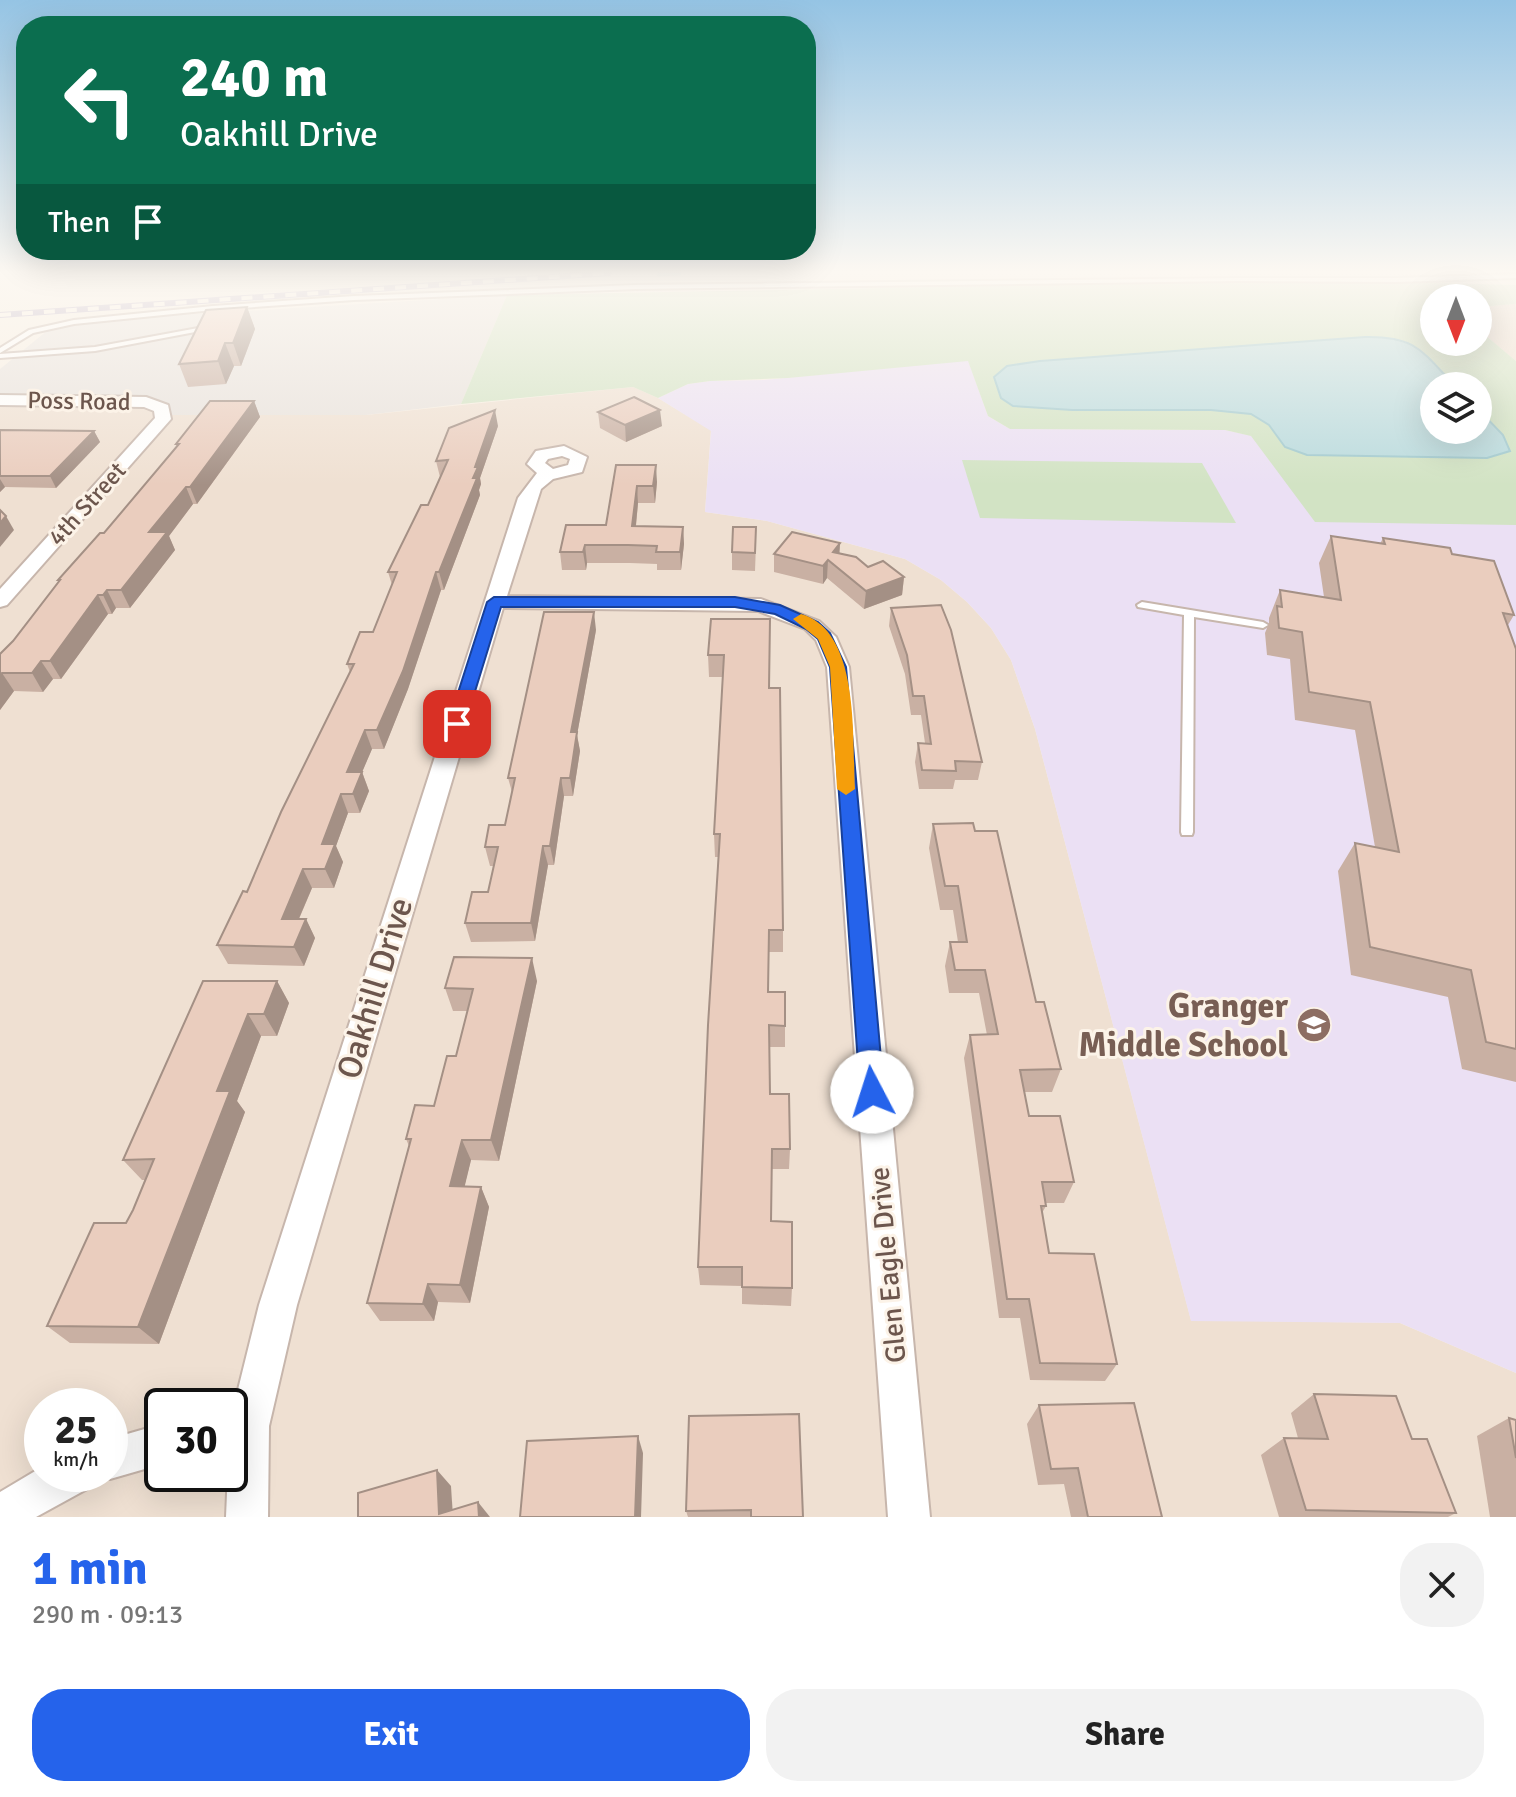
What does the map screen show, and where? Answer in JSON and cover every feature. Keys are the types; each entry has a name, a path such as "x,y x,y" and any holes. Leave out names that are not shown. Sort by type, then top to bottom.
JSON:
{"street":[{"name":"Poss Road","path":"0,400 117,400 157,405"},
{"name":"4th Street","path":"0,601 163,419 162,408 157,405"},
{"name":"Oakhill Drive","path":"248,1401 527,498 548,473"},
{"name":"Glen Eagle Drive","path":"494,602 761,605 812,625 825,637 832,650 838,667 849,829 909,1517"},
{"path":"2,1517 38,1492"},
{"name":"Oakhill Drive","path":"245,1492 247,1517"}],"lane":[{"path":"0,353 95,349 123,344"},
{"path":"1142,605 1263,625"},
{"path":"1187,832 1189,612"}],"shaded area":[{"path":"31,344 486,344 461,404 366,415 159,415 154,406 0,400 0,369"},
{"path":"1496,344 1516,344 1516,361"},
{"name":"Granger Middle School","path":"968,360 988,416 1010,429 1225,430 1408,470 1516,474 1516,1373 1400,1323 1191,1321 1035,729 1011,660 991,628 967,602 941,580 905,559 767,521 705,512 711,431 658,398 688,384 710,381 764,380"},
{"path":"633,387 658,398 711,430 705,512 767,521 905,559 941,580 991,628 1011,660 1035,729 1191,1320 1400,1323 1516,1373 1516,1517 0,1517 0,400 366,415"}],"green space":[{"path":"486,344 1420,344 1420,356 1492,356 1492,344 1496,344 1516,361 1516,525 1315,522 1251,436 1225,430 1010,429 988,416 968,361 788,378 710,381 688,384 658,398 633,387 461,404"},
{"path":"962,460 1202,463 1236,523 980,518"}],"water":[{"path":"1273,344 1409,344 1442,372 1420,372 1420,444 1492,444 1492,424 1503,435 1510,451 1487,458 1307,455 1285,447 1269,425 1251,414 1211,410 1072,410 1013,406 1001,398 994,377 1007,366"}],"building":[{"path":"189,344 225,344 218,361 179,364"},
{"path":"634,397 660,410 625,425 598,412"},
{"path":"210,401 254,401 190,487 186,487 149,532 167,532 121,590 107,590 103,595 98,595 50,661 41,661 32,673 2,673 0,676 0,654 58,580 100,533 104,533 179,444 176,444"},
{"path":"495,410 475,467 478,467 473,478 477,478 439,572 436,572 403,671 377,730 365,730 347,772 362,772 353,794 341,794 322,844 335,844 325,869 303,869 282,919 306,919 294,947 217,945 243,891 247,892 281,812 354,664 347,664 360,632 373,632 397,572 388,572 421,505 428,505 448,460 436,461 449,428"},
{"path":"0,430 94,431 50,476 0,476"},
{"path":"616,465 656,465 653,486 637,486 632,526 683,527 680,552 656,552 657,546 585,545 583,552 560,552 566,525 606,525"},
{"path":"733,527 756,527 755,553 732,552"},
{"path":"792,532 840,543 833,552 856,557 868,567 883,561 904,577 866,591 828,560 823,566 774,554"},
{"path":"1331,536 1385,544 1383,538 1450,548 1452,554 1494,561 1514,615 1503,613 1516,649 1516,1049 1486,1042 1471,970 1370,947 1355,843 1399,852 1370,702 1309,692 1302,632 1279,628 1277,606 1282,607 1280,590 1341,600"},
{"path":"941,605 951,630 982,762 955,761 956,771 922,770 918,743 931,744 924,696 913,696 907,655 891,608"},
{"path":"544,612 594,612 571,732 577,732 570,778 561,778 550,846 543,846 531,923 465,923 472,892 488,892 498,847 485,847 489,825 505,825 515,778 508,778"},
{"path":"711,619 770,619 769,688 780,688 783,930 769,930 768,992 785,992 785,1026 769,1025 770,1094 789,1094 790,1149 772,1149 771,1221 792,1222 792,1288 742,1287 742,1267 698,1267 720,834 714,834 724,655 708,655"},
{"path":"973,823 975,831 997,831 1036,1002 1044,1002 1061,1069 1020,1070 1029,1116 1060,1116 1074,1182 1042,1182 1046,1206 1041,1206 1049,1253 1094,1254 1117,1364 1040,1363 1029,1299 1007,1299 970,1035 998,1034 985,970 955,970 950,942 967,942 958,886 945,886 933,824"},
{"path":"454,957 532,958 491,1140 462,1140 450,1186 481,1187 460,1285 428,1284 423,1304 367,1303 411,1139 406,1139 415,1105 434,1106 447,1056 456,1056 473,989 445,988"},
{"path":"203,981 277,981 264,1014 248,1014 217,1091 230,1091 138,1327 47,1326 94,1223 126,1223 133,1210 154,1159 123,1160"},
{"path":"1314,1394 1396,1396 1412,1439 1427,1439 1456,1513 1306,1510 1284,1438 1328,1439"},
{"path":"1134,1403 1162,1517 1088,1517 1078,1468 1051,1469 1039,1405"},
{"path":"799,1414 803,1517 751,1517 751,1510 686,1511 689,1416"},
{"path":"1509,1418 1516,1420 1516,1458"},
{"path":"638,1436 635,1517 520,1517 527,1441"},
{"path":"437,1470 439,1514 478,1502 479,1517 358,1517 358,1493"}],"slow traffic":[{"path":"801,619 825,637 838,667 846,789"}],"place":[{"name":"Granger Middle School","path":"1314,1025"}],"route":[{"path":"457,724 494,602 735,602 780,610 812,625 825,637 838,667 872,1092"}]}
